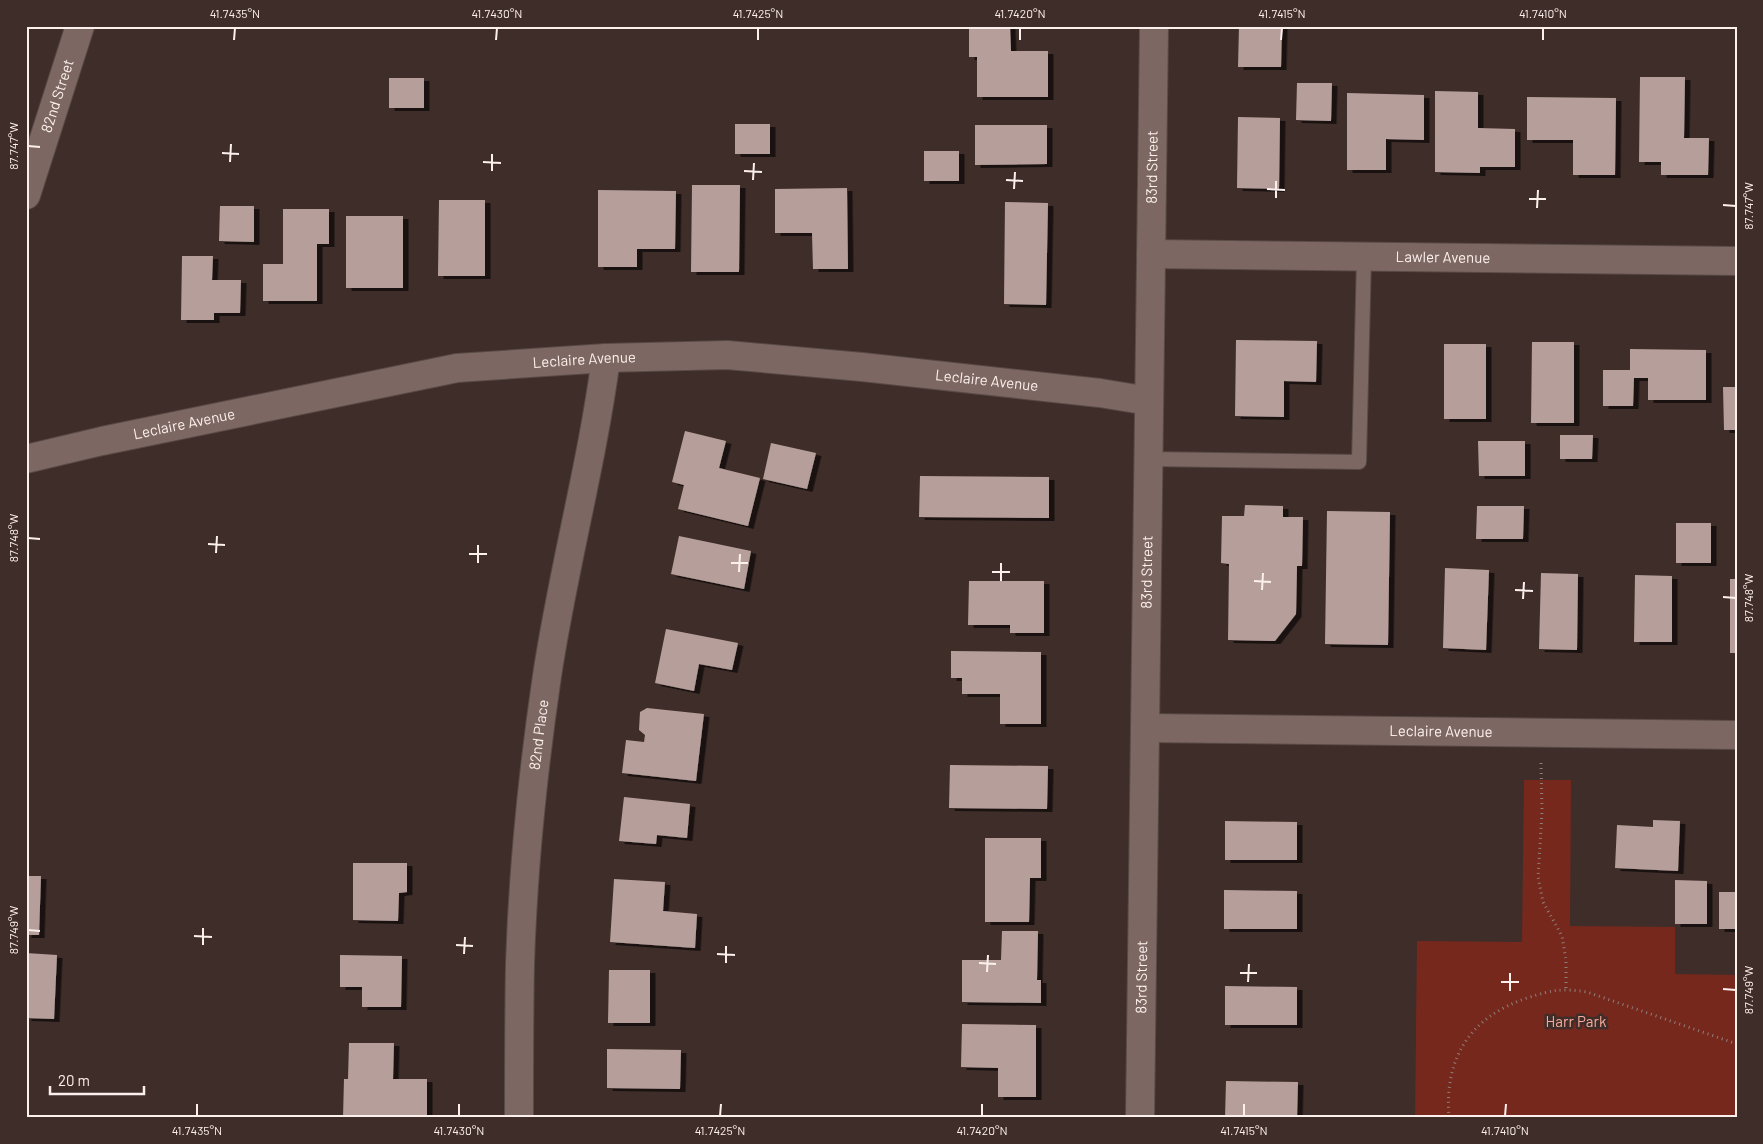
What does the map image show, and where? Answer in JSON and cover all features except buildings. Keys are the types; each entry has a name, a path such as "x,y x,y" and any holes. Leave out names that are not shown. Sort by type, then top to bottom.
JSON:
{"street":[{"name":"82nd Street","path":"26,195 80,26"},
{"name":"83rd Street","path":"1140,1118 1154,26"},
{"name":"Lawler Avenue","path":"1151,254 1737,260"},
{"name":"Leclaire Avenue","path":"26,459 102,441 457,368 606,358 737,356 862,366 1100,393 1149,401"},
{"name":"82nd Place","path":"519,1118 520,962 527,844 537,751 560,600 601,401 606,358"},
{"name":"Leclaire Avenue","path":"1145,728 1737,735"}],"lane":[{"path":"1148,459 1359,462 1364,257"}],"path":[{"path":"1540,733 1542,812 1538,878 1543,902 1562,936 1566,960 1566,989"},
{"path":"1449,1118 1448,1097 1455,1059 1464,1043 1484,1020 1508,1005 1546,992 1566,989 1587,992 1737,1044"}],"green space":[{"name":"Harr Park","path":"1524,780 1571,780 1570,926 1675,927 1675,974 1737,975 1737,1118 1415,1118 1417,941 1522,942"}]}
